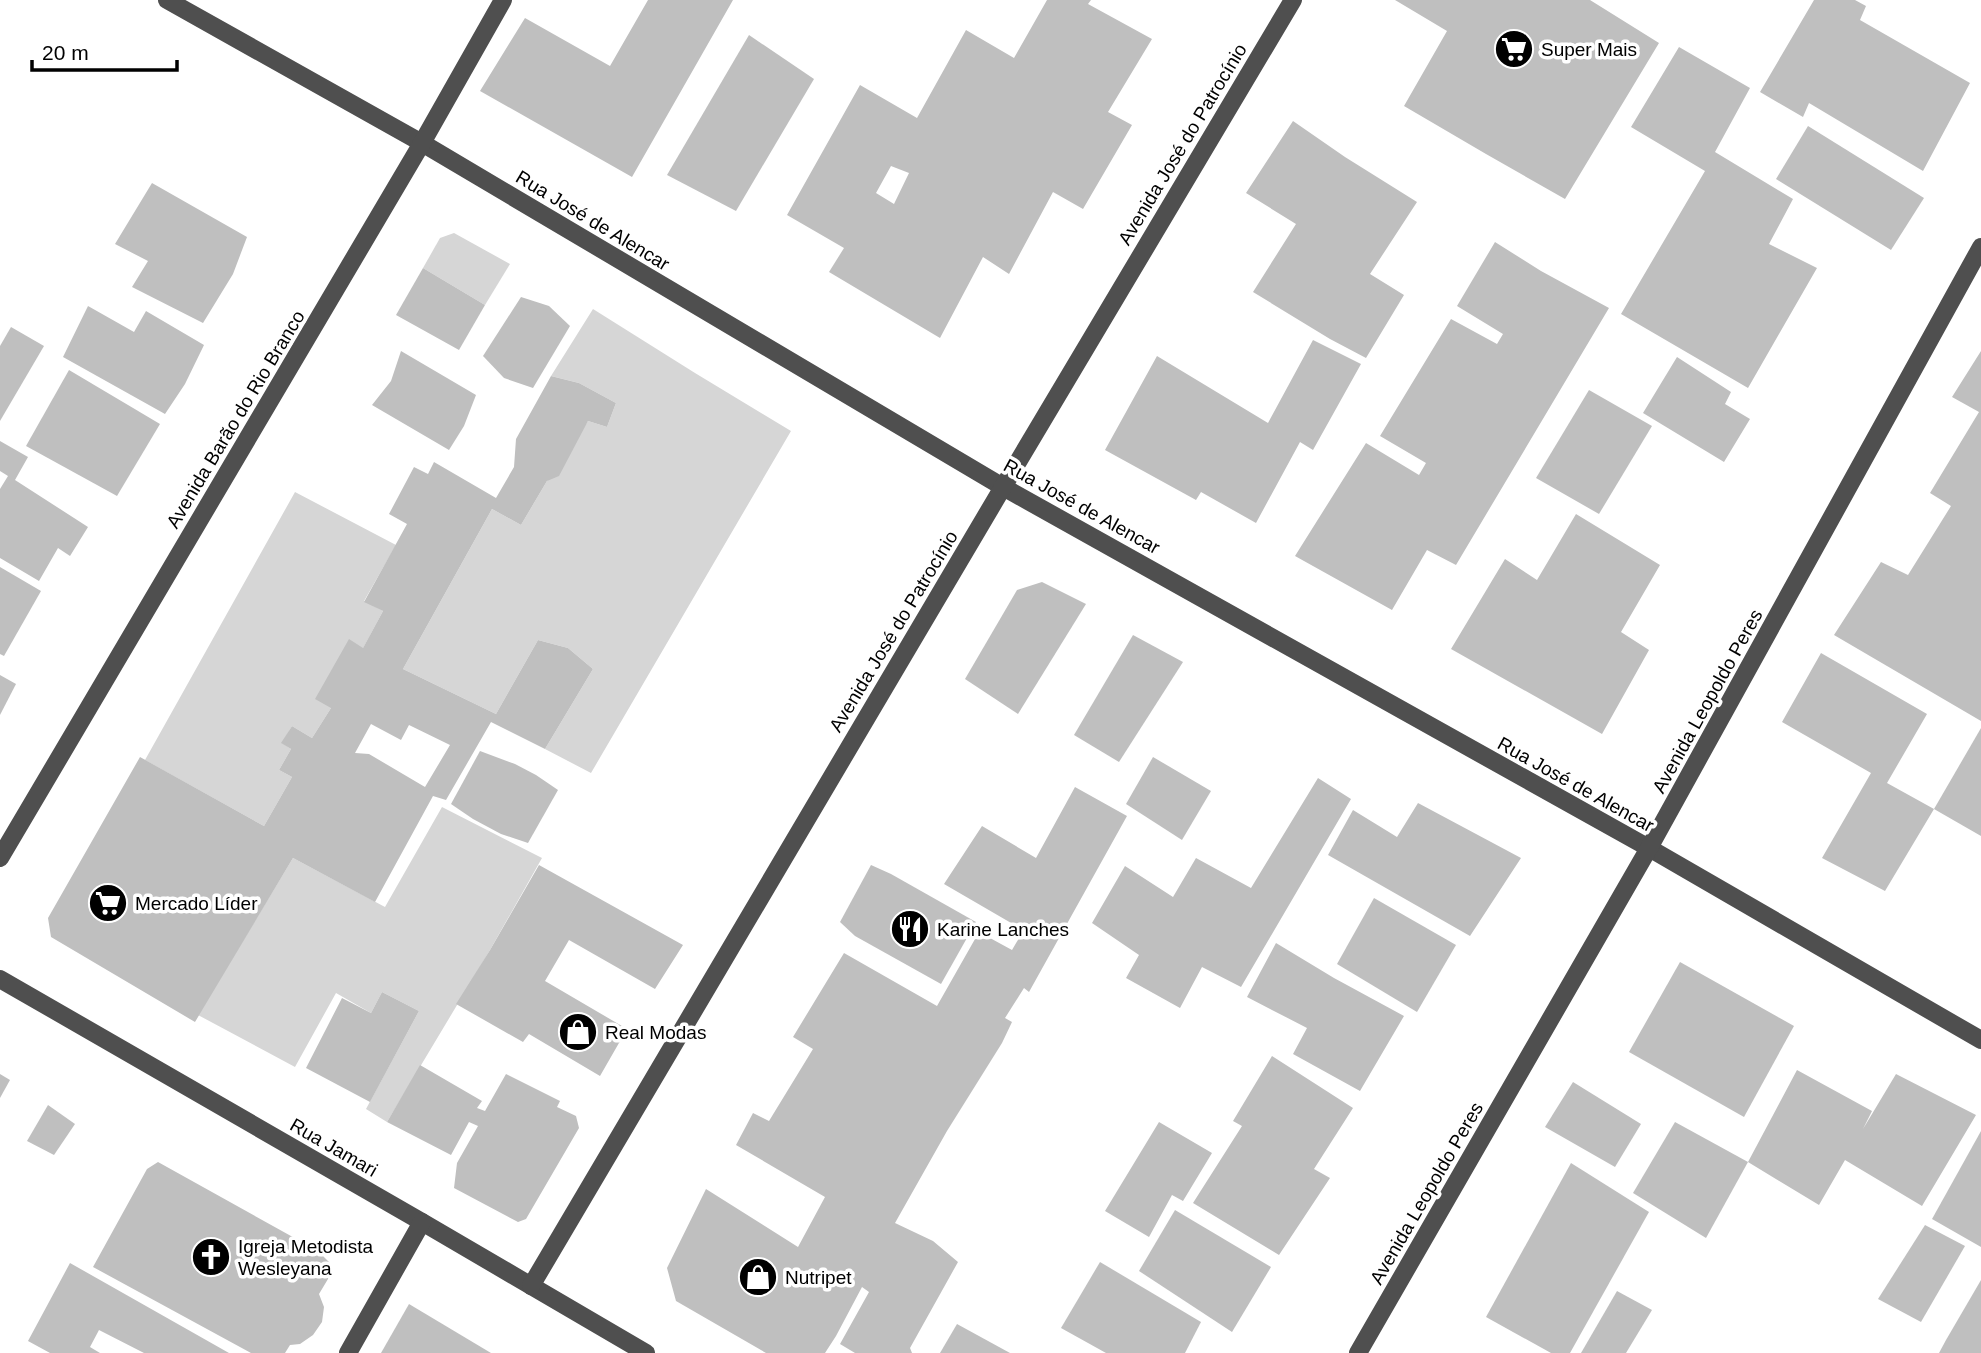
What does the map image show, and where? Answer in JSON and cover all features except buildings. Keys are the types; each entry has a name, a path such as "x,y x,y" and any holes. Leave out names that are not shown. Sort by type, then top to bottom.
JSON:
{"street":[{"name":"Rua José de Alencar","path":"167,0 422,143 1003,486 1649,849 1981,1040"},
{"name":"Avenida Barão do Rio Branco","path":"0,858 422,143 503,0"},
{"name":"Avenida José do Patrocínio","path":"531,1286 1293,0"},
{"name":"Avenida Leopoldo Peres","path":"1358,1353 1649,849 1981,247"},
{"name":"Rua Jamari","path":"0,979 646,1353"},
{"path":"348,1353 422,1222"}],"shaded area":[{"path":"454,233 510,264 485,305 423,268 440,238"},
{"path":"593,309 791,431 591,773 545,749 593,669 568,648 538,640 496,714 403,669 492,509 521,525 588,421 607,427 616,403 579,383 551,376"},
{"path":"295,492 396,545 364,601 383,611 331,708 312,738 292,726 282,743 291,749 279,770 292,777 264,826 145,760"},
{"path":"442,807 542,858 387,1122 366,1109 419,1011 382,992 371,1013 336,993 295,1067 198,1015 293,858 385,907"}],"place":[{"name":"Super Mais","path":"1514,49"},
{"name":"Mercado Líder","path":"108,903"},
{"name":"Karine Lanches","path":"910,929"},
{"name":"Real Modas","path":"578,1032"},
{"name":"Igreja Metodista Wesleyana","path":"211,1257"},
{"name":"Nutripet","path":"758,1277"}]}
